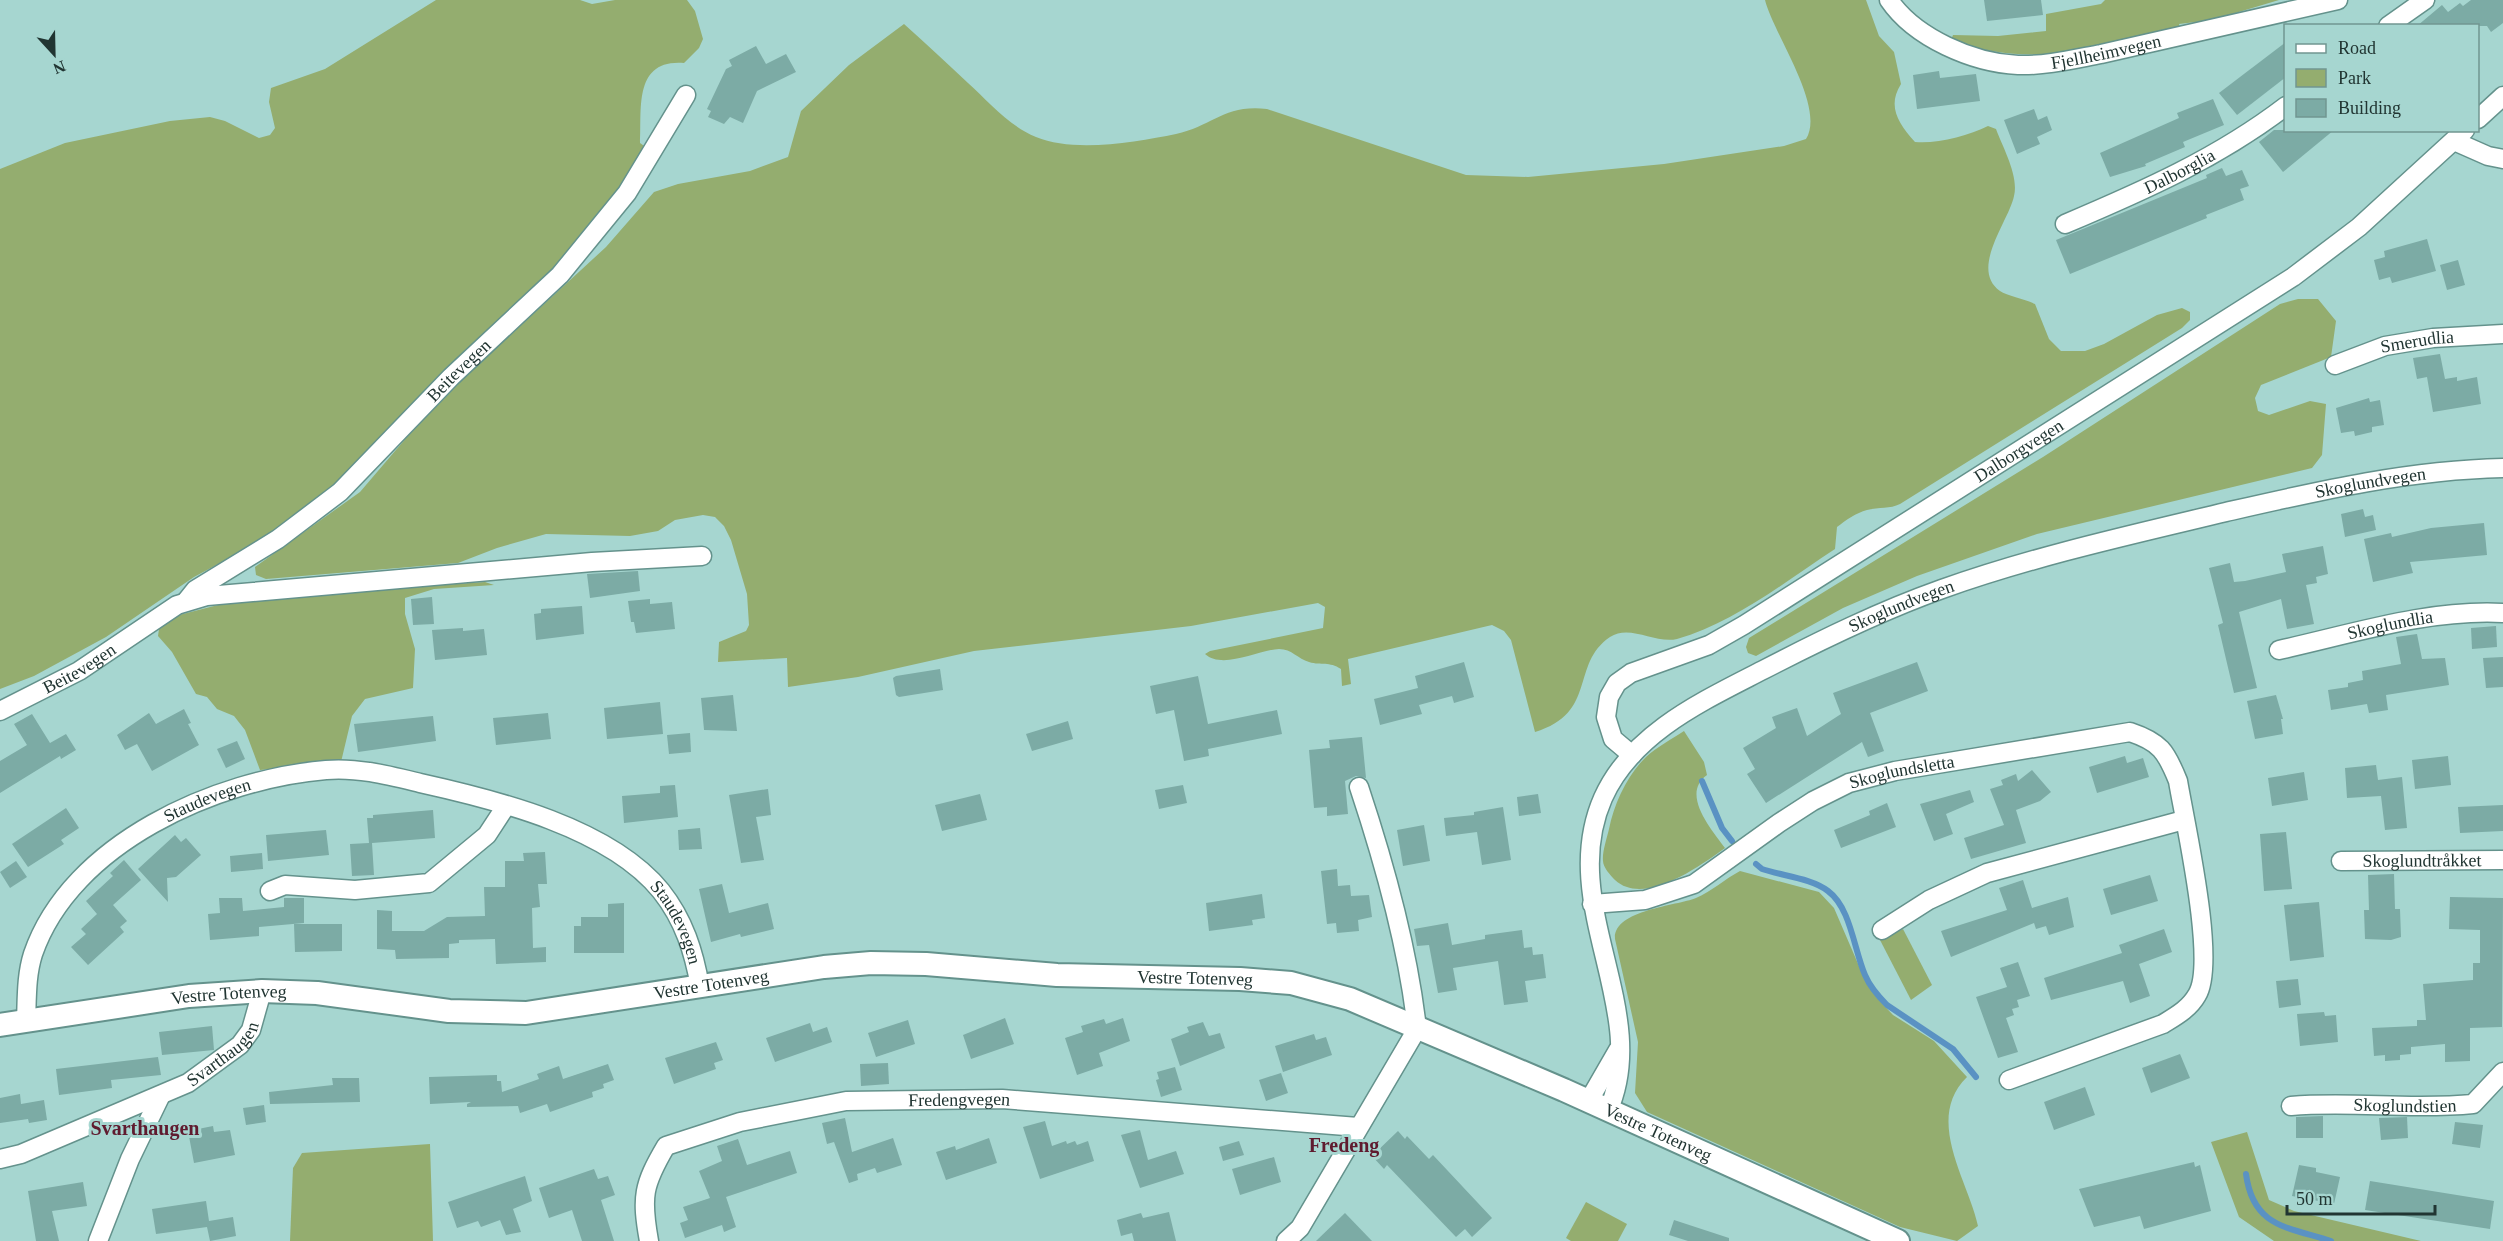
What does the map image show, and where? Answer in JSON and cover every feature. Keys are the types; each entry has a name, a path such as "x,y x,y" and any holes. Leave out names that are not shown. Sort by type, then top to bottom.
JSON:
{"street":[{"name":"Fjellheimvegen","path":"1889,0 1908,21 1942,43 1968,54 2017,65 2063,61 2101,54 2338,0"},
{"path":"2391,24 2425,0"},
{"name":"Beitevegen","path":"186,602 195,590 278,539 340,492 451,377 560,275 627,193 686,95"},
{"path":"2479,118 2503,96"},
{"name":"Dalborglia","path":"2065,224 2141,192 2214,156 2284,107"},
{"path":"2460,136 2488,156 2503,159"},
{"name":"Dalborgvegen","path":"1632,755 1613,739 1606,717 1609,697 1623,677 1689,654 1744,624 2293,277 2350,234 2460,136"},
{"name":"Smerudlia","path":"2335,365 2385,345 2433,338 2503,334"},
{"name":"Skoglundvegen","path":"1598,1107 1618,1050 1617,1014 1592,904 1588,865 1591,833 1614,778 1653,733 1706,701 1801,651 1887,611 1997,571 2109,538 2311,492 2390,477 2464,469 2503,468"},
{"name":"Beitevegen","path":"0,711 80,671 186,602 207,596 592,562 702,556"},
{"name":"Skoglundlia","path":"2279,650 2385,626 2470,611 2503,613"},
{"name":"Skoglundsletta","path":"1592,904 1645,900 1694,884 1788,817 1849,783 1895,771 2130,732 2160,746 2170,761 2178,780 2203,934 2205,973 2198,994 2184,1011 2163,1024 2009,1080"},
{"name":"Staudevegen","path":"26,1022 27,985 33,954 50,916 64,896 106,855 147,828 200,802 265,780 328,769 381,774 486,798 582,834 618,855 661,891 682,924 691,944 700,987"},
{"path":"1286,1241 1300,1228 1417,1029 1413,993 1397,922 1377,840 1359,787"},
{"path":"270,891 285,885 355,890 429,883 487,835 506,806"},
{"path":"1882,930 1929,900 1987,873 2184,820"},
{"name":"Skoglundtråkket","path":"2341,861 2503,860"},
{"name":"Vestre Totenveg","path":"0,1025 189,996 262,990 317,993 449,1011 497,1014 577,1007 871,963 926,964 1057,975 1240,978 1291,983 1350,999 1898,1241"},
{"name":"Svarthaugen","path":"0,1159 21,1155 188,1083 240,1045 251,1030 262,990"},
{"name":"Skoglundstien","path":"2291,1106 2355,1104 2438,1107 2473,1104 2503,1072"},
{"path":"98,1241 130,1160 160,1097"},
{"name":"Fredengvegen","path":"649,1241 644,1209 649,1175 666,1146 740,1122 846,1101 1002,1099 1358,1127"}],"green space":[{"path":"436,0 580,0 592,4 615,0 687,0 695,11 703,39 699,48 684,63 668,64 656,69 648,78 641,102 640,143 647,148 574,252 329,491 250,547 194,577 106,637 34,676 0,689 0,169 65,143 170,121 210,117 225,121 259,138 270,135 275,128 269,102 271,88 325,69"},
{"path":"1765,0 1866,0 1879,36 1894,52 1901,84 1895,100 1896,114 1915,142 1933,142 1952,138 1988,126 1996,129 2010,162 2015,188 2011,206 1989,258 1988,270 1991,282 2003,293 2035,304 2049,339 2061,351 2085,351 2104,344 2157,315 2182,308 2190,312 2190,320 2182,328 1900,504 1867,510 1848,519 1837,527 1835,549 1779,587 1719,623 1677,639 1660,639 1634,633 1610,637 1598,648 1590,661 1576,701 1568,713 1555,724 1535,732 1511,640 1504,631 1492,625 1348,659 1351,684 1342,686 1341,669 1333,665 1309,662 1284,649 1231,660 1212,658 1205,654 1210,651 1323,628 1325,607 1318,603 1191,626 974,651 858,677 788,687 787,658 718,662 719,642 746,631 749,625 747,594 731,540 724,526 715,517 703,515 675,520 658,531 630,536 546,534 497,548 458,563 266,579 256,575 255,567 360,492 407,437 468,374 606,247 654,192 678,184 750,171 788,157 801,111 849,65 904,24 1008,120 1026,132 1051,142 1087,145 1143,140 1189,130 1240,110 1267,109 1466,175 1528,177 1664,164 1784,146 1806,139 1810,125 1809,108 1804,90"},
{"path":"2105,0 2279,0 2212,20 2179,24 2180,28 2094,48 2066,52 2011,53 1982,49 1951,40 1953,35 1998,36 2046,31 2046,14 2101,4"},
{"path":"2298,299 2318,299 2336,321 2331,357 2261,385 2255,398 2258,411 2269,415 2310,401 2326,404 2322,455 2312,468 2037,534 1917,576 1843,608 1756,656 1748,653 1746,647 1749,638 2043,457 2280,304"},
{"path":"485,582 494,585 434,589 405,598 405,614 415,649 413,688 365,699 352,716 341,762 260,770 245,730 234,716 217,709 207,697 196,694 172,652 158,636 159,629 179,615 218,605 279,596"},
{"path":"1684,731 1704,762 1707,775 1699,783 1697,802 1706,822 1725,848 1672,881 1641,889 1627,887 1615,880 1603,863 1604,849 1614,810 1622,790 1639,764 1655,750"},
{"path":"1740,871 1819,892 1834,908 1862,973 1877,998 1893,1015 1934,1041 1967,1077 1955,1094 1949,1112 1949,1130 1959,1170 1978,1226 1957,1241 1900,1227 1647,1112 1635,1093 1638,1042 1615,939 1617,929 1634,915 1696,898"},
{"path":"1903,929 1932,985 1911,1000 1880,940"},
{"path":"2247,1132 2269,1200 2294,1211 2421,1241 2274,1241 2239,1217 2211,1142"},
{"path":"430,1144 433,1241 290,1241 293,1168 302,1153"},
{"path":"1586,1202 1627,1224 1618,1241 1571,1241 1566,1238"}],"building":[{"path":"1984,0 2041,0 2043,15 1987,21"},
{"path":"2471,0 2503,0 2503,23 2491,32 2487,26 2479,26 2479,24 2419,24 2442,5 2448,12 2460,3 2463,6"},
{"path":"2284,44 2284,79 2237,115 2219,93"},
{"path":"756,46 766,64 786,54 796,72 757,91 743,123 730,117 724,124 708,117 711,111 707,109 726,69 732,66 729,60"},
{"path":"1939,71 1940,78 1976,74 1980,101 1917,109 1913,75"},
{"path":"2213,99 2224,125 2183,142 2185,147 2145,164 2146,166 2110,177 2100,153 2179,118 2177,113"},
{"path":"2034,109 2038,120 2047,116 2052,130 2037,137 2040,144 2017,154 2004,120"},
{"path":"2274,130 2332,132 2283,172 2259,142"},
{"path":"2222,168 2226,176 2242,170 2249,186 2240,189 2244,200 2206,215 2207,218 2070,274 2056,240 2207,178 2206,175"},
{"path":"2427,239 2436,271 2392,283 2390,277 2379,280 2374,260 2385,257 2384,251"},
{"path":"2458,260 2465,285 2447,290 2440,265"},
{"path":"2440,354 2445,379 2457,377 2457,381 2477,377 2481,404 2433,412 2427,377 2417,379 2413,358"},
{"path":"2369,398 2370,402 2380,400 2384,425 2372,427 2372,432 2355,436 2354,431 2341,433 2336,408"},
{"path":"2363,509 2365,517 2373,515 2376,530 2345,537 2341,514"},
{"path":"2484,523 2487,555 2410,562 2413,573 2373,582 2364,539 2391,533 2392,537 2431,528"},
{"path":"2323,546 2328,574 2316,577 2317,583 2306,585 2314,624 2287,629 2281,599 2239,612 2257,688 2234,693 2218,625 2223,623 2209,568 2230,563 2234,582 2245,581 2286,572 2282,554"},
{"path":"638,571 640,591 590,598 587,574"},
{"path":"432,597 434,624 413,625 411,599"},
{"path":"650,599 650,604 672,602 675,629 636,633 634,622 631,622 628,601"},
{"path":"582,606 584,634 536,640 534,614 541,613 541,609"},
{"path":"2496,626 2497,647 2472,649 2471,628"},
{"path":"463,628 463,631 484,629 487,655 435,660 432,630"},
{"path":"2417,634 2422,659 2445,658 2449,685 2386,695 2388,710 2369,713 2367,704 2331,710 2328,690 2348,687 2348,683 2363,680 2362,671 2401,664 2396,637"},
{"path":"2503,657 2503,687 2486,688 2483,658"},
{"path":"1464,662 1474,697 1454,703 1452,696 1419,705 1422,714 1380,725 1374,699 1418,688 1415,676"},
{"path":"1917,662 1928,691 1870,713 1884,751 1868,757 1862,742 1766,803 1747,774 1755,769 1743,748 1776,728 1772,717 1797,708 1807,736 1841,714 1833,693"},
{"path":"940,669 943,690 899,697 896,695 893,678 896,676"},
{"path":"1198,676 1208,724 1277,710 1282,734 1208,749 1209,756 1184,761 1174,710 1156,714 1150,686"},
{"path":"733,695 737,731 704,730 701,698"},
{"path":"2276,695 2283,719 2281,719 2283,734 2255,739 2247,701"},
{"path":"660,702 663,734 607,739 604,708"},
{"path":"184,709 191,723 188,724 199,745 152,771 137,744 125,750 117,735 149,713 156,724"},
{"path":"548,713 551,739 496,745 493,718"},
{"path":"32,714 50,743 66,734 76,750 61,759 60,756 0,793 0,761 27,745 14,724"},
{"path":"433,716 436,741 358,752 354,724"},
{"path":"1068,721 1073,739 1032,751 1026,734"},
{"path":"690,733 691,752 669,754 667,735"},
{"path":"1362,737 1366,778 1356,776 1345,781 1348,814 1327,816 1327,807 1314,808 1309,750 1330,748 1329,740"},
{"path":"237,741 245,759 226,768 217,749"},
{"path":"2125,756 2127,763 2143,758 2149,777 2097,793 2089,767"},
{"path":"2448,756 2451,785 2415,789 2412,760"},
{"path":"2376,765 2378,780 2402,777 2407,828 2385,830 2381,796 2347,798 2345,768"},
{"path":"2032,770 2051,792 2040,801 2016,810 2026,843 1971,859 1964,838 2004,825 1990,789 2003,785 2001,780 2016,774 2018,781"},
{"path":"2304,772 2308,800 2272,806 2268,778"},
{"path":"675,785 678,817 624,823 622,796 660,793 660,786"},
{"path":"1183,785 1187,803 1159,809 1155,790"},
{"path":"768,789 771,815 756,817 764,860 741,863 729,795"},
{"path":"1970,790 1974,802 1946,814 1953,834 1934,841 1920,804"},
{"path":"980,794 987,820 942,831 935,805"},
{"path":"1538,794 1541,813 1519,816 1517,797"},
{"path":"1887,803 1896,827 1841,848 1834,830 1870,815 1869,811"},
{"path":"2503,805 2503,831 2460,833 2458,807"},
{"path":"1503,807 1511,860 1482,865 1477,832 1446,836 1444,818 1474,815 1474,812"},
{"path":"66,808 79,828 61,840 64,844 28,867 12,844"},
{"path":"433,810 435,838 372,843 374,875 352,876 350,844 369,843 367,818 373,818 373,815"},
{"path":"1424,825 1430,861 1403,866 1397,830"},
{"path":"700,828 702,849 679,850 678,830"},
{"path":"326,830 329,855 268,861 266,835"},
{"path":"2286,832 2292,889 2264,891 2260,834"},
{"path":"175,835 181,842 186,838 201,855 176,877 167,878 168,902 138,869"},
{"path":"545,852 547,884 538,884 540,907 532,908 533,948 546,947 546,962 496,964 495,939 459,940 459,943 449,944 449,958 396,959 395,950 377,949 377,910 392,911 392,931 424,931 447,917 485,916 484,887 505,887 505,861 524,861 523,853"},
{"path":"262,853 263,869 231,872 230,856"},
{"path":"124,860 141,880 113,905 127,921 120,927 124,932 88,965 71,947 86,934 81,929 97,914 86,901 113,876 110,873"},
{"path":"16,861 27,877 10,888 0,872"},
{"path":"1337,869 1338,886 1350,885 1351,896 1369,895 1372,917 1358,920 1359,931 1337,933 1336,923 1327,924 1321,871"},
{"path":"2394,874 2395,909 2400,909 2401,937 2391,940 2365,939 2364,910 2369,910 2368,875"},
{"path":"2150,875 2158,901 2111,915 2103,889"},
{"path":"2023,880 2032,908 2068,897 2074,927 2049,935 2046,926 2036,929 2034,923 1951,957 1941,931 2007,910 1999,888"},
{"path":"722,884 729,913 768,903 774,929 741,937 740,934 711,942 699,889"},
{"path":"1262,894 1265,918 1252,920 1253,925 1209,931 1206,903"},
{"path":"2450,897 2503,898 2502,1027 2470,1028 2470,1061 2445,1062 2445,1044 2411,1047 2411,1054 2400,1055 2400,1060 2385,1061 2385,1055 2374,1056 2372,1028 2417,1026 2417,1020 2426,1020 2423,984 2473,980 2473,963 2480,963 2480,930 2449,929"},
{"path":"219,898 242,898 243,911 284,907 284,898 304,898 304,923 259,927 259,936 210,940 208,914 220,913"},
{"path":"2319,902 2324,957 2290,961 2284,905"},
{"path":"624,903 624,953 574,953 574,926 581,926 581,917 608,917 608,904"},
{"path":"1448,923 1452,945 1485,939 1485,935 1522,930 1524,948 1532,947 1533,955 1543,954 1546,978 1525,981 1528,1002 1504,1005 1498,961 1453,968 1457,990 1438,993 1429,945 1417,946 1414,929"},
{"path":"294,924 342,924 342,951 295,952"},
{"path":"2164,929 2172,952 2139,964 2150,996 2130,1003 2123,981 2051,1000 2044,978 2122,953 2119,945"},
{"path":"2018,962 2030,996 2017,1000 2019,1007 2012,1009 2014,1015 2006,1018 2018,1052 1998,1058 1976,997 2007,987 2000,968"},
{"path":"2298,979 2301,1005 2279,1008 2276,981"},
{"path":"2324,1012 2325,1016 2336,1015 2338,1042 2300,1046 2297,1014"},
{"path":"1005,1018 1014,1044 971,1059 963,1035"},
{"path":"1123,1018 1130,1041 1099,1053 1103,1066 1077,1075 1065,1038 1083,1032 1081,1026 1104,1019 1106,1024"},
{"path":"908,1020 915,1044 876,1057 868,1033"},
{"path":"1203,1022 1209,1036 1220,1033 1225,1048 1180,1066 1171,1039 1189,1032 1187,1027"},
{"path":"810,1023 813,1032 827,1027 832,1042 775,1062 766,1038"},
{"path":"212,1026 214,1050 162,1055 159,1032"},
{"path":"1314,1034 1316,1040 1326,1037 1332,1055 1283,1072 1275,1046"},
{"path":"716,1042 723,1060 714,1063 716,1069 674,1084 665,1058"},
{"path":"2180,1054 2190,1078 2151,1093 2142,1068"},
{"path":"158,1057 161,1075 111,1080 112,1088 59,1095 56,1069"},
{"path":"888,1063 889,1084 861,1086 860,1064"},
{"path":"608,1064 614,1080 603,1084 604,1088 592,1092 593,1097 550,1112 547,1104 520,1113 518,1106 467,1107 467,1104 471,1102 430,1104 429,1077 497,1075 497,1081 501,1081 502,1092 539,1079 537,1074 559,1066 563,1079"},
{"path":"1175,1067 1182,1090 1161,1097 1156,1080 1159,1079 1157,1072"},
{"path":"1281,1073 1288,1093 1266,1101 1259,1080"},
{"path":"332,1078 359,1078 360,1102 270,1104 269,1092 333,1085"},
{"path":"2085,1087 2095,1115 2054,1130 2044,1102"},
{"path":"20,1094 21,1104 44,1100 47,1120 29,1123 28,1119 0,1123 0,1098"},
{"path":"264,1105 266,1122 246,1125 243,1108"},
{"path":"2323,1116 2323,1138 2296,1138 2296,1117"},
{"path":"2407,1117 2408,1138 2381,1140 2379,1118"},
{"path":"845,1118 852,1152 893,1138 902,1165 877,1173 875,1168 857,1174 858,1180 849,1183 834,1142 827,1144 822,1123"},
{"path":"1045,1121 1052,1146 1066,1141 1067,1144 1075,1141 1077,1145 1088,1141 1094,1161 1040,1179 1023,1127"},
{"path":"2455,1122 2483,1125 2480,1148 2452,1144"},
{"path":"213,1126 214,1132 230,1130 235,1155 194,1163 188,1131"},
{"path":"1140,1130 1148,1160 1176,1151 1184,1174 1140,1188 1121,1135"},
{"path":"1398,1131 1405,1139 1407,1136 1429,1159 1433,1155 1492,1218 1472,1237 1465,1229 1456,1237 1387,1165 1384,1169 1372,1156"},
{"path":"989,1138 997,1163 946,1180 936,1152 955,1146 956,1150"},
{"path":"738,1139 747,1165 790,1151 797,1173 726,1197 736,1227 724,1232 722,1225 685,1238 680,1223 688,1220 683,1207 710,1198 699,1171 722,1161 717,1146"},
{"path":"1239,1141 1244,1155 1223,1161 1219,1147"},
{"path":"1274,1157 1281,1182 1240,1195 1232,1169"},
{"path":"2194,1162 2195,1167 2200,1165 2211,1211 2144,1229 2140,1216 2094,1227 2079,1189"},
{"path":"2299,1165 2316,1168 2316,1172 2340,1177 2334,1204 2292,1196"},
{"path":"594,1169 598,1179 608,1176 615,1195 601,1200 614,1241 582,1241 572,1210 549,1218 539,1188"},
{"path":"525,1176 532,1201 513,1209 521,1232 506,1235 500,1220 481,1227 478,1221 457,1228 448,1202"},
{"path":"2370,1181 2494,1201 2490,1229 2365,1210"},
{"path":"83,1182 87,1206 52,1211 59,1241 36,1241 28,1191"},
{"path":"206,1201 209,1221 233,1217 236,1236 210,1241 207,1227 156,1234 152,1209"},
{"path":"1169,1212 1176,1241 1134,1241 1132,1233 1121,1236 1117,1220 1141,1213 1143,1218"},
{"path":"1345,1213 1372,1241 1316,1241"},
{"path":"1674,1220 1729,1238 1729,1241 1688,1241 1669,1235"}],"waterway":[{"path":"1702,781 1722,828 1732,841"},
{"path":"1756,864 1762,869 1813,883 1836,898 1847,918 1861,965 1874,991 1887,1005 1953,1049 1976,1077"},
{"path":"2246,1174 2250,1192 2264,1215 2287,1228 2331,1241"}],"district":[{"name":"Svarthaugen","path":"145,1128"},
{"name":"Fredeng","path":"1344,1145"}]}
